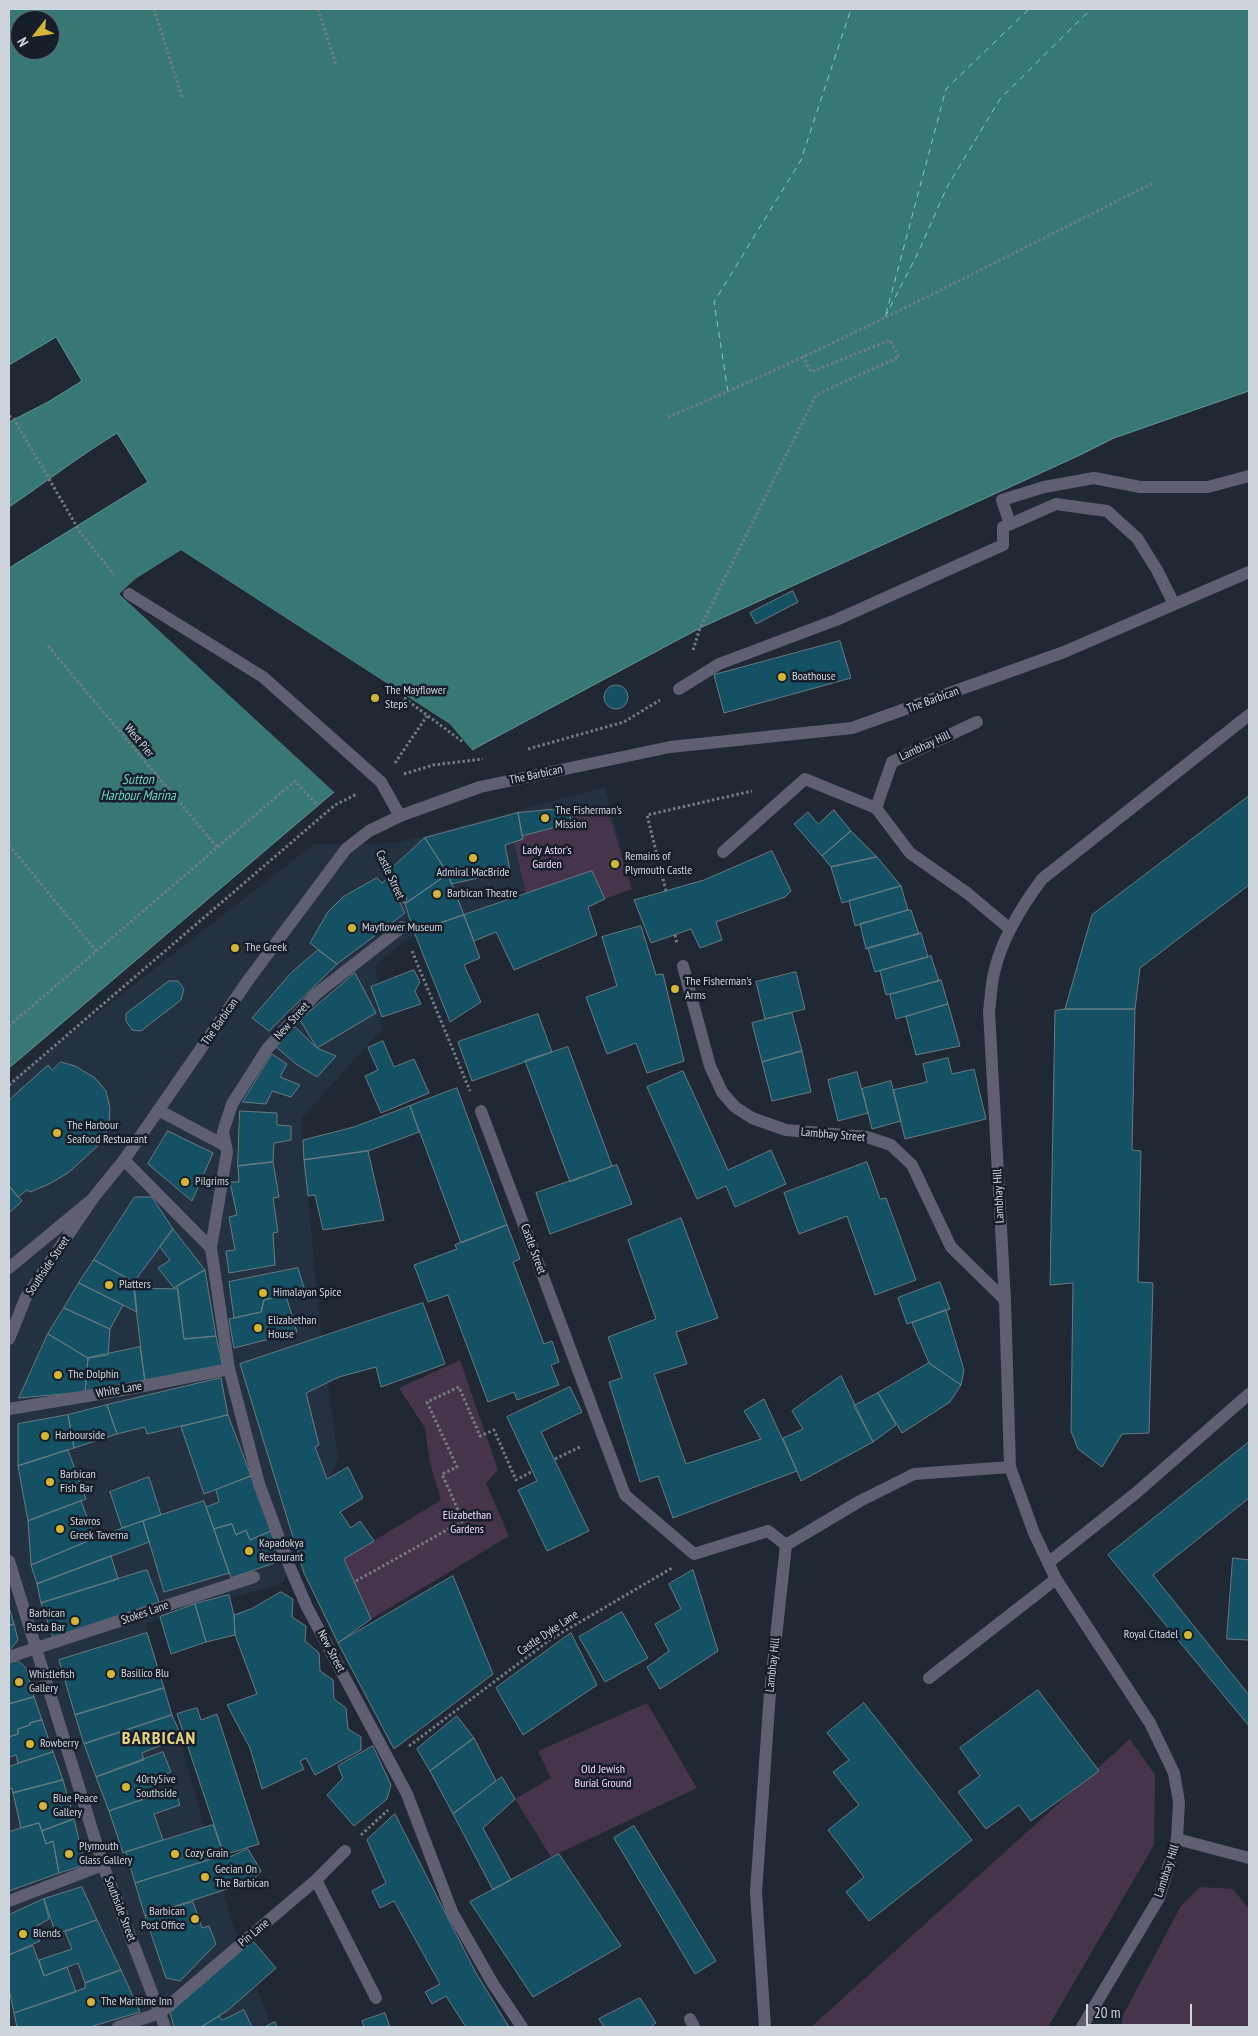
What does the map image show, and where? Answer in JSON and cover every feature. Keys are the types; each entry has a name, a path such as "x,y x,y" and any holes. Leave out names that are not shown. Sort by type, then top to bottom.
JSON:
{"street":[{"path":"679,689 719,664 836,620 1003,545 1007,525 1002,500 1044,487 1094,478 1140,487 1208,487 1249,476"},
{"path":"1007,525 1056,504 1107,511 1137,538 1158,570 1174,604"},
{"name":"The Barbican","path":"9,1268 94,1197 124,1160 249,979 346,849 369,832 400,816 480,787 670,747 852,728 1064,652 1249,572"},
{"path":"129,594 263,677 381,782 400,816"},
{"name":"Lambhay Hill","path":"1082,2027 1159,1898 1178,1838 1179,1802 1174,1773 1150,1724 1056,1579 1034,1533 1010,1467 1005,1300 989,1012 995,969 1010,929 1021,907 1042,880 1249,715"},
{"name":"Lambhay Hill","path":"876,808 892,762 977,722"},
{"path":"723,852 805,779 876,808 910,853 967,893 1010,929"},
{"name":"New Street","path":"402,927 316,994 266,1049 232,1104 223,1132 227,1152 211,1248 229,1369 259,1484 291,1570 307,1606 407,1794 452,1912 494,1984 522,2027"},
{"name":"Lambhay Street","path":"683,966 710,1066 722,1092 735,1107 752,1118 786,1130 867,1138 891,1145 912,1164 951,1247 1005,1300"},
{"path":"158,1110 226,1146"},
{"name":"Castle Street","path":"481,1111 625,1495 694,1554 768,1531 786,1545"},
{"path":"124,1160 211,1248"},
{"name":"Southside Street","path":"9,1339 26,1297 94,1197"},
{"name":"White Lane","path":"9,1409 123,1390 229,1369"},
{"path":"1048,1562 1136,1493 1249,1394"},
{"path":"786,1545 860,1501 914,1474 1010,1467"},
{"name":"Lambhay Hill","path":"764,2027 756,1892 770,1692 786,1545"},
{"name":"Southside Street","path":"9,1561 103,1865 165,2027"},
{"name":"Stokes Lane","path":"9,1657 36,1650 254,1576"},
{"path":"929,1678 1056,1579"},
{"path":"1178,1838 1249,1858"},
{"name":"Pin Lane","path":"160,2013 316,1880 345,1851"},
{"path":"9,1901 103,1865"},
{"path":"316,1880 376,1998"},
{"path":"118,2027 160,2013"}],"path":[{"path":"154,9 182,97"},
{"path":"318,9 336,65"},
{"path":"668,417 803,356 1153,183"},
{"path":"521,751 624,722 679,689 700,628 816,395 899,357 890,340 811,372 803,356"},
{"path":"9,416 14,419 80,532 129,594"},
{"name":"West Pier","path":"48,646 217,847"},
{"path":"404,698 463,742"},
{"path":"9,1085 335,806 381,782 427,716"},
{"path":"9,1026 98,952 295,781 318,806"},
{"path":"666,891 647,815 759,789"},
{"name":"Castle Street","path":"369,832 402,896 407,913 402,927 467,1086 481,1111"},
{"path":"9,846 98,952"},
{"path":"356,1580 463,1521 442,1474 456,1466 428,1402 459,1387 480,1436 494,1430 516,1480 532,1471"},
{"name":"Castle Dyke Lane","path":"414,1741 551,1639 673,1567 675,1538"}],"shaded area":[{"path":"605,787 622,849 402,942 376,966 382,1029 301,1119 319,1314 338,1459 283,1583 146,1623 233,1925 272,2027 9,2027 9,1082 314,844 397,843"}],"green space":[{"name":"Lady Astor's Garden","path":"606,805 632,889 605,899 592,871 526,894 514,842 523,839 522,836 571,823 569,808"},
{"name":"Elizabethan Gardens","path":"460,1360 498,1470 486,1483 509,1536 371,1619 344,1559 441,1500 430,1463 425,1428 399,1388"},
{"name":"Old Jewish Burial Ground","path":"647,1703 697,1788 551,1857 515,1799 551,1778 538,1751"},
{"path":"1130,1739 1155,1775 1154,1845 1048,2027 811,2027"},
{"path":"1200,1887 1233,1889 1249,1909 1249,2027 1122,2027 1122,2017 1181,1906"}],"water":[{"name":"Sutton Harbour Marina","path":"9,9 1249,9 1249,391 1114,438 700,628 472,750 450,724 181,550 135,579 119,594 334,792 9,1068 9,568 148,482 117,433 9,507 9,422 48,402 82,381 56,337 9,365"}],"pier":[{"path":"181,550 450,724 472,750 470,751 449,726 181,553 137,581 122,594 337,791 334,792 119,594 135,579"}],"building":[{"path":"793,591 798,602 756,624 750,613"},
{"name":"Boathouse","path":"840,641 851,678 724,713 714,675"},
{"path":"616,685 624,689 628,697 624,705 616,709 608,705 604,697 608,689"},
{"path":"1249,796 1249,885 1140,968 1135,1009 1065,1009 1092,915"},
{"name":"The Fisherman's Mission","path":"569,808 571,823 522,836 518,813"},
{"path":"834,810 851,831 822,856 794,824 808,812 818,824"},
{"name":"Admiral MacBride","path":"518,813 523,839 505,845 510,871 451,884 448,874 425,838"},
{"path":"851,831 877,857 831,867 822,856"},
{"path":"425,838 448,874 405,904 407,899 391,869"},
{"path":"772,851 791,891 785,897 716,922 722,940 700,948 691,929 651,943 634,900 704,880"},
{"path":"877,857 901,886 842,903 831,867"},
{"path":"592,871 605,899 588,907 597,935 514,970 496,932 474,941 464,915"},
{"name":"Barbican Theatre","path":"448,874 464,915 414,932 405,904"},
{"name":"Mayflower Museum","path":"377,878 382,883 388,878 405,913 337,964 310,943 328,912 343,897"},
{"path":"901,886 908,910 855,926 849,901"},
{"path":"911,910 919,934 866,949 860,924"},
{"path":"464,915 480,958 464,965 481,1002 450,1022 414,932"},
{"path":"641,926 656,975 663,974 684,1061 647,1073 636,1043 607,1054 586,997 617,986 602,937"},
{"path":"921,933 928,957 875,972 868,948"},
{"path":"318,950 337,964 269,1031 252,1018 291,973"},
{"path":"931,956 939,981 886,995 880,971"},
{"path":"414,970 420,982 415,991 421,1004 382,1017 371,987"},
{"path":"796,972 805,1009 765,1019 756,982"},
{"path":"355,973 376,1013 317,1048 300,1020"},
{"path":"941,980 948,1004 896,1019 890,995"},
{"path":"169,981 178,981 184,989 181,1000 141,1031 132,1030 126,1021 126,1014"},
{"path":"948,1004 960,1046 916,1055 906,1017"},
{"path":"1065,1009 1135,1009 1132,1150 1141,1151 1138,1282 1153,1283 1149,1433 1122,1434 1102,1467 1078,1449 1071,1431 1073,1283 1050,1285 1055,1011"},
{"path":"792,1013 802,1051 762,1062 752,1023"},
{"path":"538,1014 552,1052 472,1081 458,1042"},
{"path":"293,1025 317,1048 336,1056 317,1077 296,1064 275,1046"},
{"path":"383,1041 394,1067 414,1059 429,1093 381,1113 365,1076 378,1070 368,1048"},
{"path":"568,1047 612,1166 570,1182 525,1061"},
{"path":"802,1051 811,1092 772,1101 762,1062"},
{"path":"272,1054 287,1064 280,1077 300,1085 291,1097 272,1091 266,1104 243,1102"},
{"path":"948,1058 952,1074 974,1069 986,1119 905,1139 893,1090 927,1082 923,1064"},
{"name":"The Harbour Seafood Restuarant","path":"61,1062 75,1066 95,1078 106,1091 110,1108 109,1125 103,1141 68,1173 30,1192 27,1190 18,1197 9,1186 9,1100 48,1065 52,1070"},
{"path":"683,1071 728,1170 771,1150 786,1184 735,1207 726,1186 697,1199 647,1087"},
{"path":"857,1072 868,1113 838,1121 828,1080"},
{"path":"891,1081 901,1121 872,1129 862,1089"},
{"path":"457,1088 507,1225 461,1243 410,1106"},
{"path":"410,1106 419,1132 368,1151 304,1160 303,1140 354,1127"},
{"path":"240,1111 277,1113 277,1125 291,1126 291,1140 274,1143 273,1162 238,1166"},
{"name":"Pilgrims","path":"168,1131 213,1153 192,1201 148,1164"},
{"path":"368,1151 384,1220 323,1230 315,1195 308,1196 304,1160"},
{"path":"273,1162 279,1197 273,1198 278,1232 273,1233 275,1265 229,1273 226,1251 235,1250 229,1217 237,1215 230,1182 239,1182 238,1166"},
{"path":"867,1162 880,1199 886,1198 916,1280 875,1295 847,1216 799,1234 784,1193"},
{"path":"617,1165 632,1204 550,1234 536,1193"},
{"path":"9,1186 22,1201 9,1213"},
{"path":"135,1197 152,1197 173,1229 134,1282 94,1260"},
{"path":"681,1218 718,1318 676,1332 687,1364 654,1374 686,1464 761,1439 744,1411 764,1399 797,1471 673,1518 658,1476 640,1482 609,1382 622,1378 608,1337 656,1319 628,1240"},
{"path":"507,1225 520,1259 513,1262 544,1344 552,1341 559,1362 551,1365 559,1385 517,1400 514,1392 488,1402 448,1295 428,1302 414,1265 457,1249 455,1245"},
{"path":"173,1229 205,1270 174,1288 158,1268 170,1260 160,1247"},
{"name":"Platters","path":"94,1260 134,1282 137,1312 79,1283"},
{"name":"Himalayan Spice","path":"298,1268 305,1291 264,1300 261,1312 234,1318 229,1282"},
{"path":"205,1270 216,1336 184,1339 177,1286"},
{"path":"940,1282 950,1309 907,1324 898,1298"},
{"path":"79,1283 123,1305 110,1329 64,1308"},
{"path":"134,1288 178,1289 184,1339 216,1336 223,1367 145,1380"},
{"path":"286,1296 297,1332 234,1348 229,1319 261,1312 264,1300"},
{"path":"423,1303 445,1364 381,1387 376,1367 339,1377 306,1393 319,1445 315,1447 327,1479 348,1467 363,1498 340,1512 351,1528 360,1521 374,1541 344,1559 371,1619 338,1643 304,1573 240,1364"},
{"path":"64,1308 110,1329 108,1355 88,1358 48,1334"},
{"path":"946,1310 964,1370 961,1385 929,1363 912,1323"},
{"name":"The Dolphin","path":"48,1334 88,1358 85,1392 19,1398"},
{"path":"140,1347 145,1380 85,1392 88,1358"},
{"path":"929,1363 961,1385 950,1402 902,1433 878,1393"},
{"path":"841,1376 873,1442 801,1481 783,1438 803,1429 792,1411"},
{"path":"221,1378 228,1415 147,1434 145,1427 117,1434 107,1405"},
{"path":"570,1387 582,1412 541,1432 589,1531 547,1551 518,1490 537,1481 507,1417"},
{"path":"878,1393 896,1425 873,1442 854,1406"},
{"path":"107,1405 117,1434 74,1448 68,1415"},
{"name":"Harbourside","path":"68,1415 74,1448 18,1466 18,1424"},
{"path":"228,1415 251,1476 204,1494 181,1427"},
{"name":"Royal Citadel","path":"1249,1442 1249,1498 1153,1575 1249,1695 1249,1726 1108,1555"},
{"name":"Barbican Fish Bar","path":"68,1450 86,1499 28,1521 18,1466"},
{"path":"251,1476 271,1531 250,1540 246,1530 236,1535 232,1524 214,1529 206,1507 219,1502 216,1490"},
{"path":"149,1477 161,1515 122,1528 110,1492"},
{"name":"Stavros Greek Taverna","path":"81,1501 95,1538 31,1565 28,1521"},
{"path":"204,1501 229,1573 164,1592 143,1521"},
{"path":"143,1521 149,1542 37,1584 31,1565 95,1538"},
{"name":"Kapadokya Restaurant","path":"232,1524 236,1535 246,1530 250,1540 271,1531 280,1561 231,1578 214,1529"},
{"path":"111,1556 118,1579 41,1603 37,1584"},
{"path":"1233,1558 1249,1560 1249,1640 1227,1639"},
{"name":"Barbican Pasta Bar","path":"147,1570 159,1602 53,1638 41,1603"},
{"path":"693,1570 718,1651 660,1689 647,1667 669,1651 655,1624 681,1609 669,1584"},
{"path":"453,1576 493,1674 394,1749 338,1643"},
{"path":"281,1592 293,1599 292,1617 306,1626 305,1641 319,1653 320,1671 333,1680 334,1699 346,1708 348,1729 361,1737 361,1750 315,1775 306,1758 300,1761 304,1769 262,1789 250,1748 227,1705 257,1694 235,1635 234,1615 251,1609"},
{"path":"229,1595 234,1615 235,1635 206,1642 195,1604"},
{"path":"195,1604 206,1642 171,1654 160,1617"},
{"path":"9,1607 14,1624 9,1626"},
{"path":"622,1612 648,1658 605,1682 579,1637"},
{"path":"14,1624 18,1640 9,1651 9,1626"},
{"name":"Basilico Blu","path":"147,1633 164,1688 75,1715 59,1660"},
{"path":"571,1633 597,1685 523,1735 496,1688"},
{"name":"Whistlefish Gallery","path":"18,1661 26,1668 34,1697 9,1704 9,1663"},
{"path":"164,1688 172,1715 84,1744 75,1715"},
{"path":"1038,1690 1099,1771 1031,1821 1019,1805 986,1829 958,1792 980,1776 960,1748"},
{"path":"34,1697 42,1720 18,1729 18,1734 9,1737 9,1704"},
{"path":"864,1703 972,1840 869,1921 846,1892 864,1877 828,1830 859,1805 833,1772 849,1760 827,1733"},
{"path":"197,1708 201,1720 217,1714 259,1844 224,1855 177,1714"},
{"path":"172,1715 182,1737 142,1753 144,1760 96,1777 84,1744"},
{"path":"457,1716 474,1738 430,1771 417,1749"},
{"name":"Rowberry","path":"42,1720 53,1752 18,1763 16,1755 9,1757 9,1737 18,1734 18,1729"},
{"path":"474,1738 496,1781 453,1814 430,1771"},
{"path":"373,1746 391,1785 387,1799 354,1826 327,1795 343,1778 338,1766"},
{"path":"53,1752 63,1780 13,1793 12,1788 9,1789 9,1767"},
{"name":"40rty5ive Southside","path":"163,1752 171,1772 150,1780 156,1795 109,1811 96,1777"},
{"path":"502,1777 515,1799 483,1828 511,1880 493,1890 453,1814"},
{"name":"Blue Peace Gallery","path":"63,1780 74,1819 42,1831 39,1823 21,1828 13,1793"},
{"path":"175,1789 180,1805 154,1814 163,1840 123,1853 109,1811"},
{"path":"395,1814 476,1973 509,2027 466,2027 446,1996 432,2004 425,1992 440,1984 394,1901 380,1908 372,1891 386,1883 367,1840"},
{"name":"Plymouth Glass Gallery","path":"74,1819 85,1865 59,1873 53,1841 46,1844 42,1831"},
{"path":"39,1823 46,1844 53,1841 59,1873 9,1891 9,1832"},
{"name":"Cozy Grain","path":"213,1825 224,1855 135,1883 126,1852"},
{"path":"634,1826 716,1961 695,1974 614,1838"},
{"name":"Gecian On The Barbican","path":"248,1849 261,1871 248,1886 230,1888 145,1916 135,1883 224,1855 229,1857"},
{"path":"559,1854 621,1946 533,1997 470,1902"},
{"path":"82,1887 97,1920 56,1934 44,1899"},
{"name":"Blends","path":"44,1899 49,1919 35,1927 40,1941 9,1955 9,1915"},
{"path":"193,1902 202,1928 209,1926 216,1944 180,1981 166,1978 145,1916"},
{"path":"97,1920 121,1970 85,1983 78,1963 44,1976 39,1960 72,1949 65,1932"},
{"path":"253,1941 276,1968 227,2011 201,2027 174,2027 170,2013"},
{"path":"33,1946 44,1976 67,1967 76,1992 14,2013 9,1989 9,1955"},
{"name":"The Maritime Inn","path":"121,1970 140,2012 90,2027 17,2027 14,2013 85,1988 85,1983"},
{"path":"640,1998 656,2023 650,2027 604,2027 599,2019"},
{"path":"244,2010 252,2027 201,2027 219,2016 222,2020"},
{"path":"385,2013 390,2027 364,2027 362,2021"},
{"path":"275,2022 277,2027 265,2027"}],"ferry route":[{"path":"728,392 714,302 801,160 851,9"},
{"path":"886,314 946,89 1029,9"},
{"path":"885,317 918,253 947,187 1000,99 1091,9"}],"place":[{"name":"Boathouse","path":"782,677"},
{"name":"The Mayflower Steps","path":"375,698"},
{"name":"The Fisherman's Mission","path":"545,818"},
{"name":"Admiral MacBride","path":"473,858"},
{"name":"Remains of Plymouth Castle","path":"615,864"},
{"name":"Barbican Theatre","path":"437,894"},
{"name":"Mayflower Museum","path":"352,928"},
{"name":"The Greek","path":"235,948"},
{"name":"The Fisherman's Arms","path":"675,989"},
{"name":"The Harbour Seafood Restuarant","path":"57,1133"},
{"name":"Pilgrims","path":"185,1182"},
{"name":"Platters","path":"109,1285"},
{"name":"Himalayan Spice","path":"263,1293"},
{"name":"Elizabethan House","path":"258,1328"},
{"name":"The Dolphin","path":"58,1375"},
{"name":"Harbourside","path":"45,1436"},
{"name":"Barbican Fish Bar","path":"50,1482"},
{"name":"Stavros Greek Taverna","path":"60,1529"},
{"name":"Kapadokya Restaurant","path":"249,1551"},
{"name":"Barbican Pasta Bar","path":"75,1621"},
{"name":"Royal Citadel","path":"1188,1635"},
{"name":"Basilico Blu","path":"111,1674"},
{"name":"Whistlefish Gallery","path":"19,1682"},
{"name":"Rowberry","path":"30,1744"},
{"name":"40rty5ive Southside","path":"126,1787"},
{"name":"Blue Peace Gallery","path":"43,1806"},
{"name":"Plymouth Glass Gallery","path":"69,1854"},
{"name":"Cozy Grain","path":"175,1854"},
{"name":"Gecian On The Barbican","path":"205,1877"},
{"name":"Barbican Post Office","path":"195,1919"},
{"name":"Blends","path":"23,1934"},
{"name":"The Maritime Inn","path":"91,2002"}],"district":[{"name":"BARBICAN","path":"159,1739"}]}
